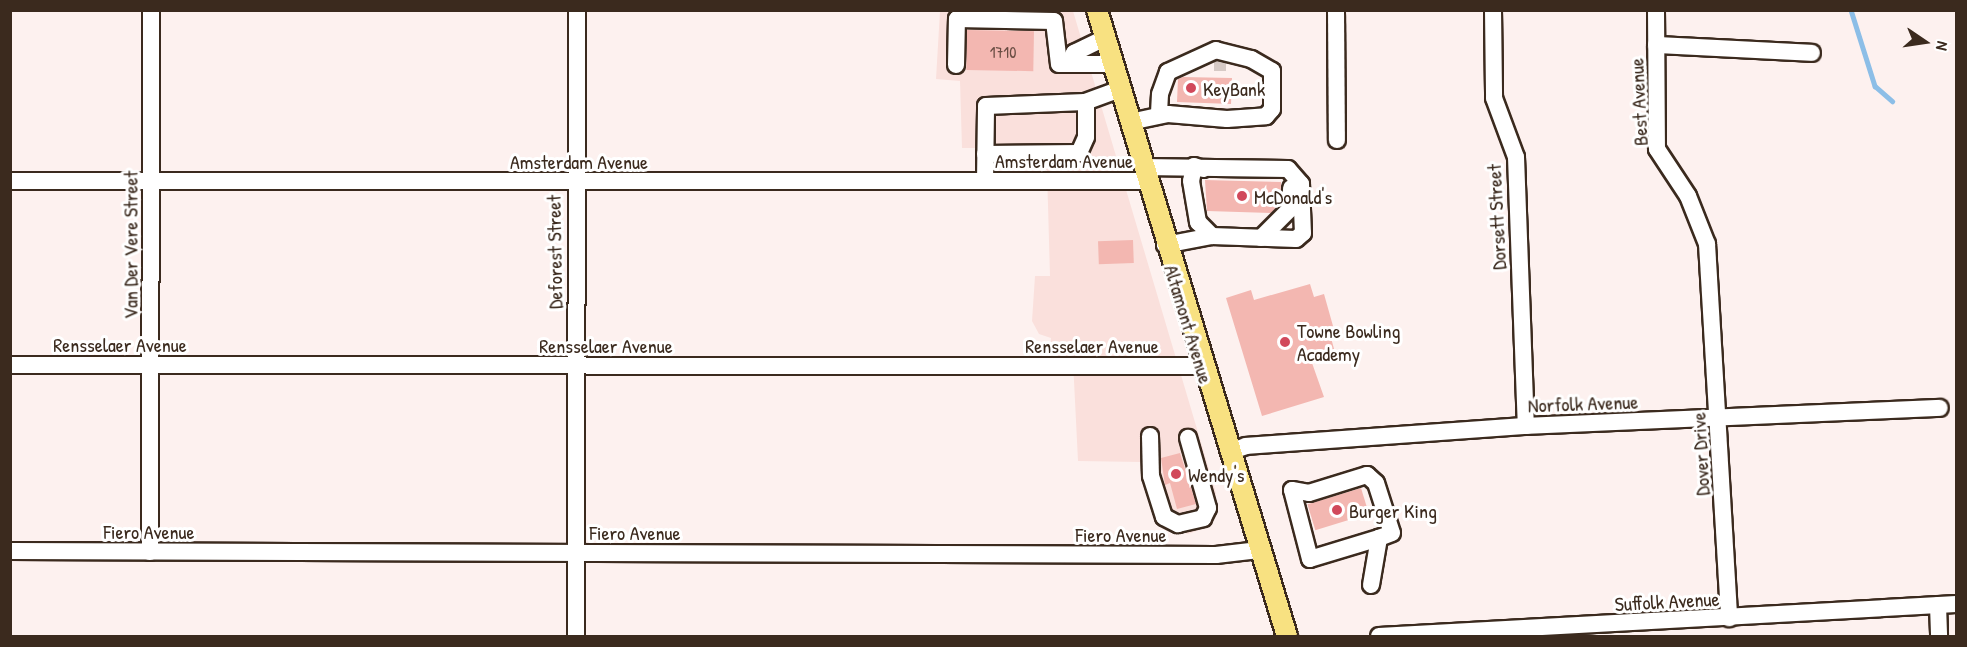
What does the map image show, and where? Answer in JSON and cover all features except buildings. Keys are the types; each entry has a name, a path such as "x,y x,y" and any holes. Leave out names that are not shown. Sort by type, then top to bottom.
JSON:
{"main road":[{"name":"Altamont Avenue","path":"1097,10 1165,245 1287,636"}],"street":[{"name":"Van Der Vere Street","path":"150,552 151,10"},
{"name":"Deforest Street","path":"576,636 574,183 577,10"},
{"path":"1336,10 1337,140"},
{"name":"Dorsett Street","path":"1493,10 1494,98 1516,157 1526,426"},
{"name":"Best Avenue","path":"1656,10 1658,149 1689,196 1707,244 1710,288"},
{"path":"956,65 957,15 1054,21 1059,64 1112,64"},
{"path":"1068,64 1074,52 1105,38"},
{"path":"1656,45 1812,53"},
{"path":"1160,115 1163,78 1216,50 1267,67"},
{"path":"1189,65 1220,63 1267,67"},
{"path":"1130,122 1160,115 1227,119 1266,116 1272,109 1267,67"},
{"path":"985,181 986,105 991,103 1086,102 1120,89"},
{"path":"985,154 1079,153 1086,138 1086,102"},
{"name":"Amsterdam Avenue","path":"10,181 574,183 985,181 1145,174 1194,166"},
{"path":"1194,166 1198,222 1212,236"},
{"path":"1165,245 1212,236 1296,239 1303,234 1300,184 1288,170 1194,166"},
{"path":"1194,166 1280,174 1288,182 1290,208 1261,238"},
{"name":"Dover Drive","path":"1710,288 1720,419 1730,618"},
{"name":"Rensselaer Avenue","path":"10,365 1202,366"},
{"name":"Norfolk Avenue","path":"1229,452 1246,446 1526,426 1940,408"},
{"path":"1150,436 1151,476 1164,517 1178,524 1203,518 1208,508 1188,438"},
{"path":"1367,475 1377,483 1392,533 1379,538 1310,559 1292,490 1309,493 1367,475"},
{"path":"1371,585 1379,538"},
{"name":"Fiero Avenue","path":"10,551 1216,555 1259,550"},
{"name":"Suffolk Avenue","path":"1379,636 1444,635 1956,604"},
{"path":"1938,605 1939,636"}],"shaded area":[{"path":"940,11 1073,11 1216,493 1210,522 1202,529 1188,534 1155,519 1141,462 1078,461 1073,361 1049,361 1051,338 1039,334 1032,321 1035,276 1050,276 1047,170 975,169 976,148 962,148 960,81 936,79"}],"waterway":[{"path":"1851,10 1875,86 1892,101"}],"tunnel":[{"path":"1214,63 1226,63"}],"place":[{"name":"KeyBank","path":"1191,88"},
{"name":"McDonald's","path":"1242,196"},
{"name":"Towne Bowling Academy","path":"1285,342"},
{"name":"Wendy's","path":"1176,474"},
{"name":"Burger King","path":"1337,510"}]}
